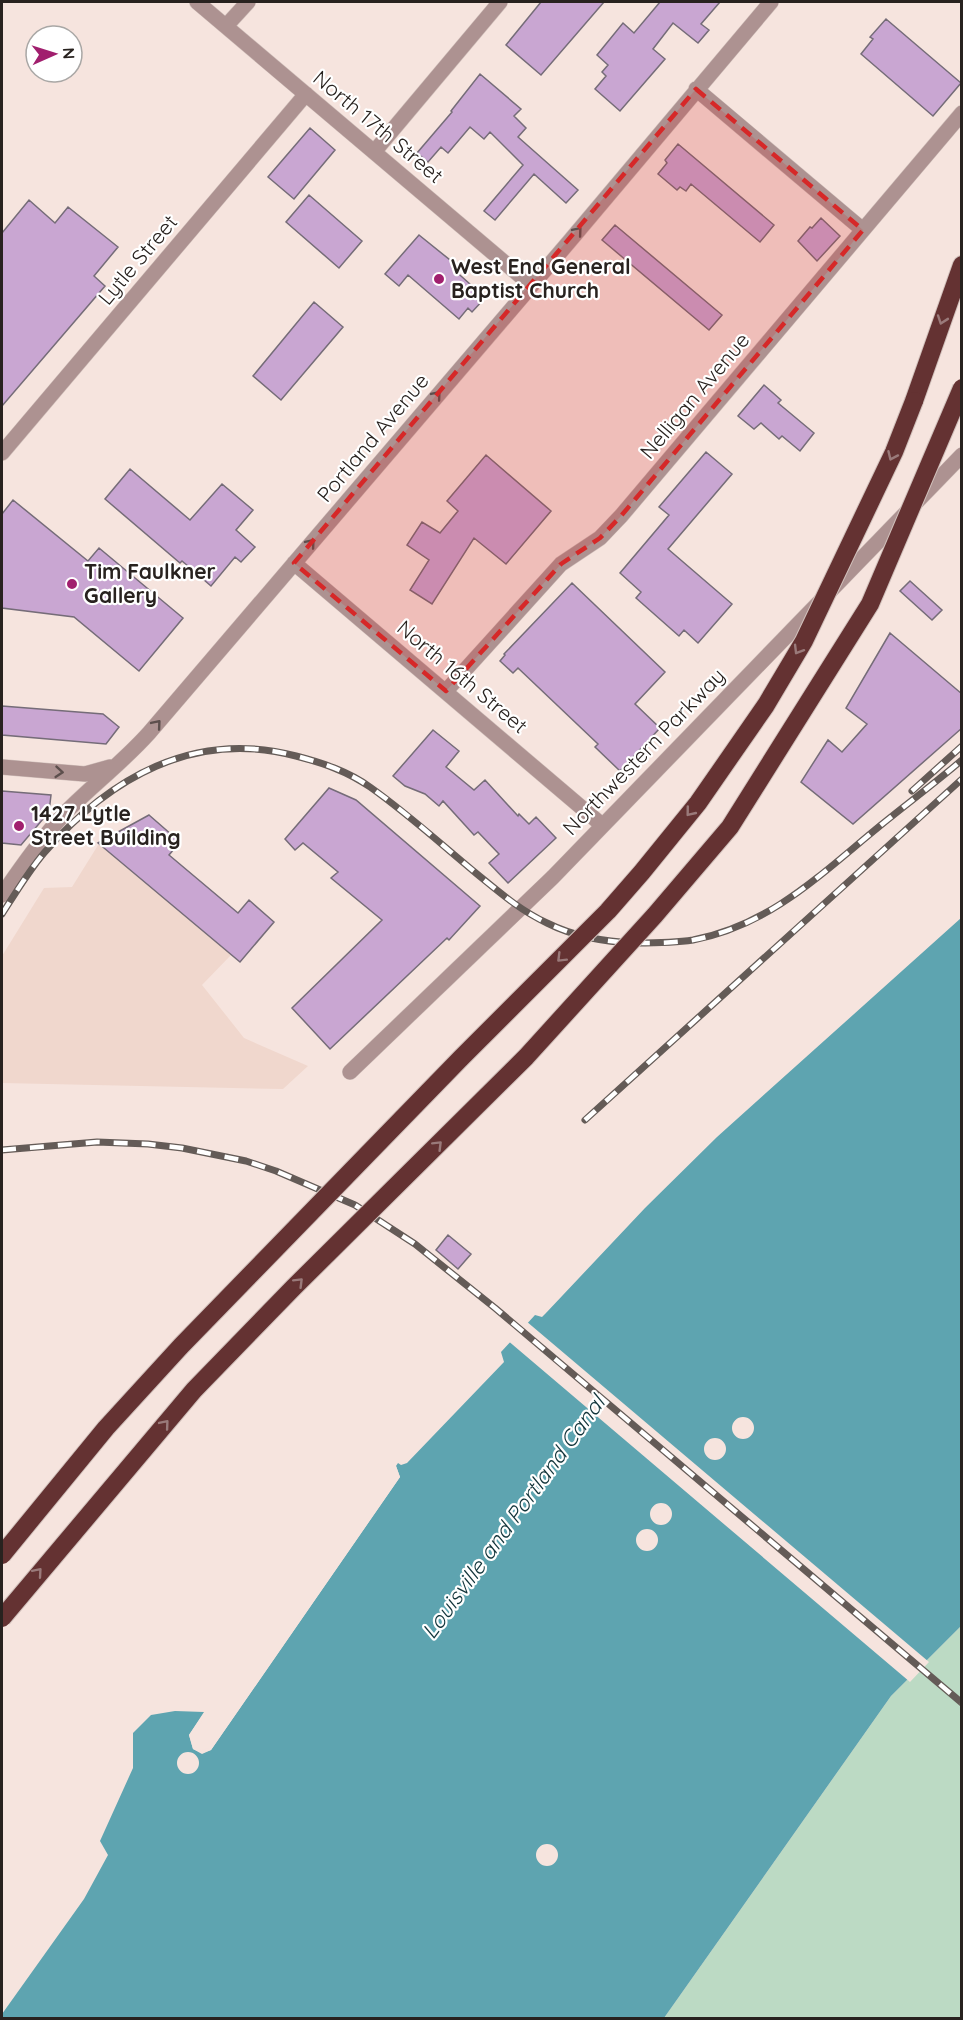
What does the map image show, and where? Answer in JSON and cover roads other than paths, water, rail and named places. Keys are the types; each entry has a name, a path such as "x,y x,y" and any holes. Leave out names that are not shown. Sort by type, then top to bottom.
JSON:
{"highway":[{"path":"2,1555 105,1428 166,1362 460,1058 608,911 698,803 766,705 804,641 894,452 962,265"},
{"path":"2,1618 194,1390 294,1287 526,1057 655,915 730,827 870,604 962,388"}],"street":[{"name":"North 17th Street","path":"197,2 531,285"},
{"path":"226,26 248,2"},
{"path":"374,152 500,2"},
{"name":"Portland Avenue","path":"2,895 25,861 66,812 127,757 149,733 771,2"},
{"path":"696,89 863,230"},
{"name":"Lytle Street","path":"2,453 306,94"},
{"name":"Nelligan Avenue","path":"446,691 561,564 600,538 621,516 962,113"},
{"name":"Northwestern Parkway","path":"350,1072 553,877 962,455"},
{"name":"North 16th Street","path":"294,563 602,825"},
{"path":"2,767 85,774 103,771 116,765"}],"water":[{"name":"Louisville and Portland Canal","path":"961,918 961,1626 891,1696 664,2018 2,2018 2,2014 84,1899 108,1855 100,1841 133,1768 133,1733 151,1715 175,1711 204,1712 189,1735 193,1749 202,1753 211,1750 400,1477 396,1466 398,1463 401,1465 407,1463 504,1362 501,1352 535,1315 542,1317 645,1208 717,1137"}],"railway":[{"path":"912,791 962,746"},
{"path":"2,914 27,875 69,826 96,802 125,782 156,766 189,755 223,749 259,749 316,762 361,781 397,807 510,901 558,928 590,938 613,941 657,943 693,940 721,933 747,922 794,895 962,760"},
{"path":"585,1120 962,779"},
{"path":"2,1150 97,1142 182,1148 246,1161 276,1171 355,1205 415,1244 495,1308 962,1703"}],"place":[{"name":"West End General Baptist Church","path":"439,279"},
{"name":"Tim Faulkner Gallery","path":"72,584"},
{"name":"1427 Lytle Street Building","path":"19,826"}]}
